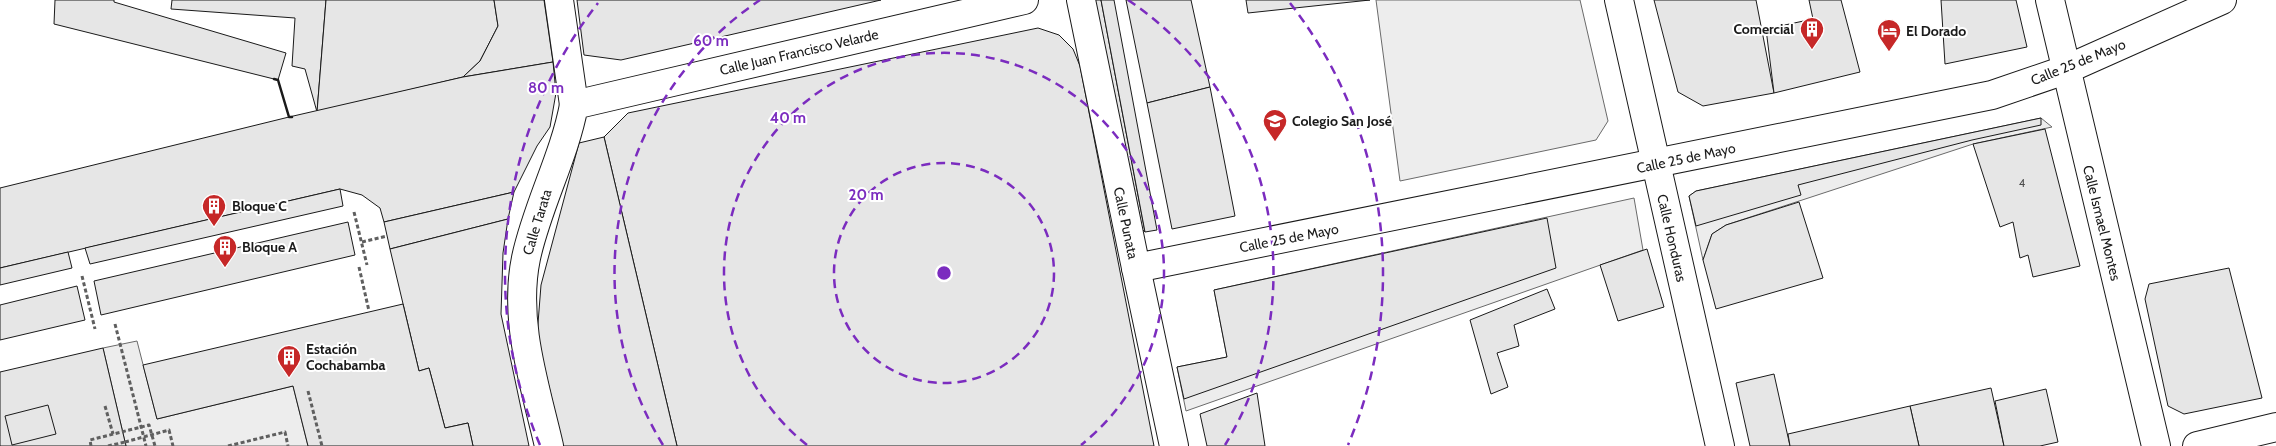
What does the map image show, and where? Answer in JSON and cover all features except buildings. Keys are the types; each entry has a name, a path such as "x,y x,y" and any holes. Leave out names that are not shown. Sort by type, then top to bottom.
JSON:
{"main road":[{"name":"Calle Tarata","path":"549,446 524,337 520,304 526,258 544,197 570,123 574,105 558,0"},
{"name":"Calle Juan Francisco Velarde","path":"574,105 1024,0"},
{"name":"Calle Punata","path":"1080,0 1174,446"},
{"name":"Calle Honduras","path":"1620,0 1720,446"},
{"name":"Calle Ismael Montes","path":"2050,0 2065,70 2156,446"},
{"name":"Calle 25 de Mayo","path":"1136,268 1656,165 1992,95 2065,70 2222,0"},
{"path":"2197,446 2276,427"}],"path":[{"path":"354,212 367,266"},
{"path":"362,242 387,236"},
{"path":"358,267 369,311"},
{"path":"82,276 95,329"},
{"path":"115,324 146,446"},
{"path":"308,391 322,446"},
{"path":"105,406 113,434"},
{"path":"91,446 90,440 149,425 154,446"},
{"path":"108,446 169,430 173,446"},
{"path":"228,446 285,432 288,446"}],"shaded area":[{"path":"1376,0 1580,0 1608,121 1596,140 1400,181"},
{"path":"2041,118 2052,127 1973,144 1726,225 1712,234 1703,260 1689,196 1696,191"},
{"path":"1634,198 1643,250 1186,411 1177,367 1227,357 1214,290"},
{"path":"137,341 157,419 293,386 308,446 126,446 103,348"}],"wall":[{"path":"274,79 278,80 289,117 292,117"}],"place":[{"name":"Comercial","path":"1812,50"},
{"name":"El Dorado","path":"1889,52"},
{"name":"Colegio San José","path":"1275,142"},
{"name":"Bloque C","path":"214,227"},
{"name":"Bloque A","path":"225,268"},
{"name":"Estación Cochabamba","path":"289,378"}]}
